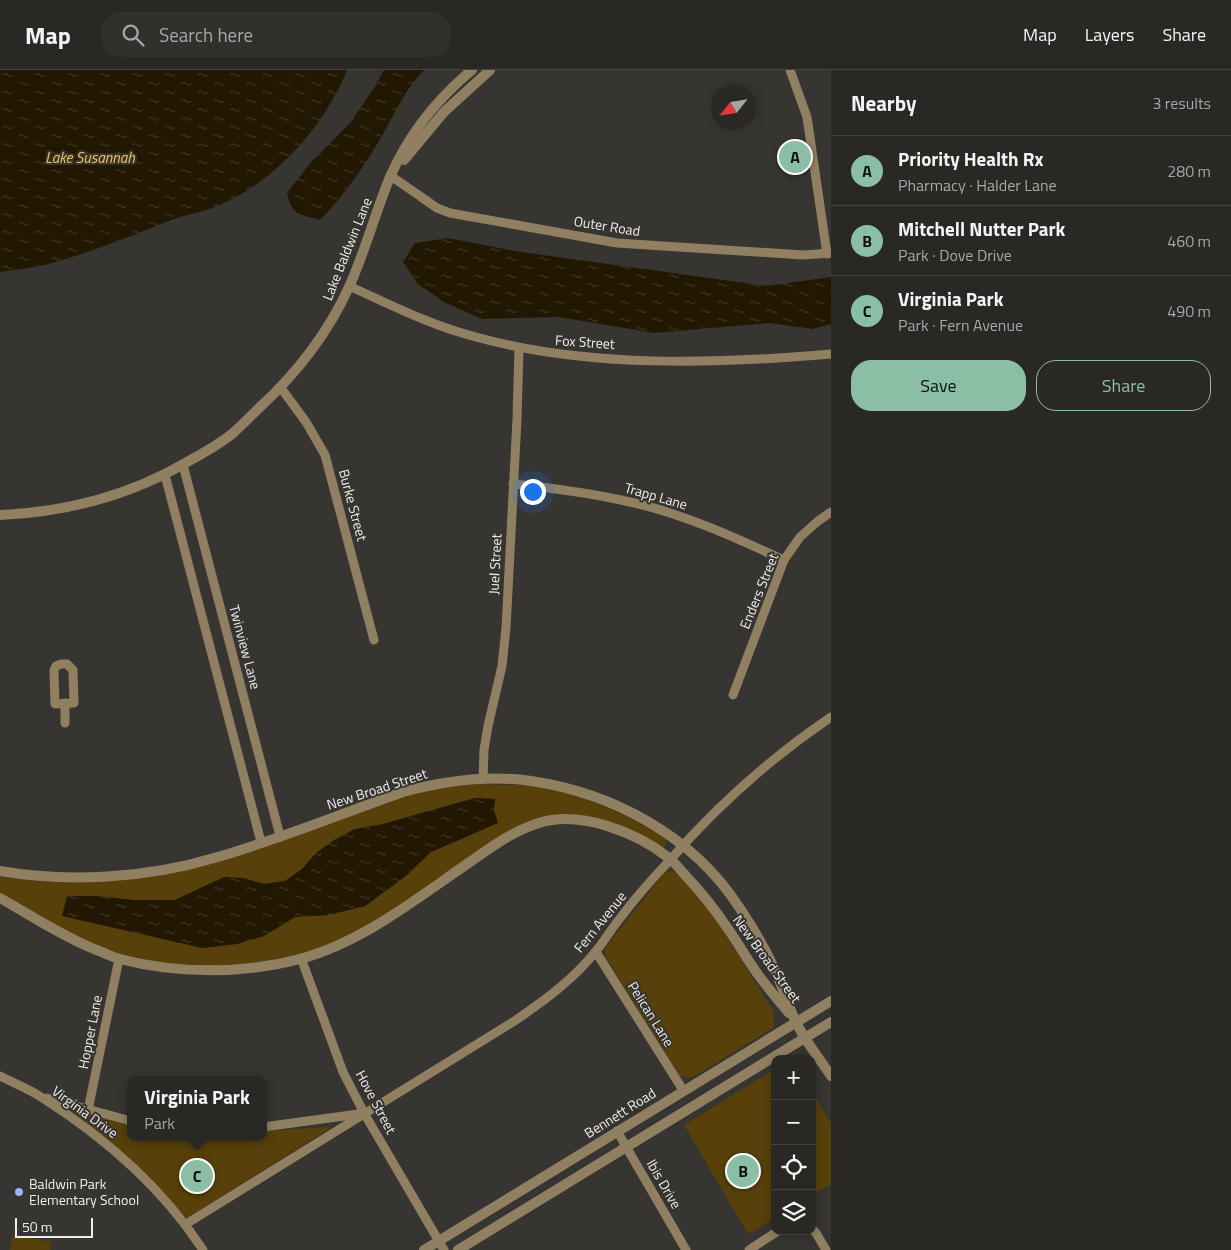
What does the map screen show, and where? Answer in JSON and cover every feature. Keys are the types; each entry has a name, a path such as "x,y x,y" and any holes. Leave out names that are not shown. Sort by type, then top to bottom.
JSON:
{"street":[{"name":"Lake Baldwin Lane","path":"0,515 62,510 132,490 165,475 208,451 231,434 281,388 308,355 331,321 349,286 391,176 413,134 440,102 472,70"},
{"name":"Lake Baldwin Lane","path":"391,176 444,112 490,70"},
{"path":"790,70 807,118 829,253"},
{"name":"Outer Road","path":"391,176 437,208 459,215 617,243 802,255 829,253"},
{"name":"Fox Street","path":"349,286 426,320 474,337 519,348 582,357 661,360 754,360 831,354"},
{"name":"Juel Street","path":"483,779 484,750 502,666 506,628 519,348"},
{"name":"Burke Street","path":"281,388 306,422 325,455 374,640"},
{"name":"Twinview Lane","path":"183,465 280,836"},
{"path":"165,475 261,842"},
{"name":"Trapp Lane","path":"513,484 583,492 632,502 720,531 784,560"},
{"name":"Enders Street","path":"733,695 784,560 800,537 831,512"},
{"path":"67,664 73,670 74,703 65,703 55,704 54,670 56,666 67,664"},
{"path":"65,703 65,723"},
{"name":"Fern Avenue","path":"186,1224 543,1002 596,952 621,917 683,845 760,772 797,740 831,717"},
{"name":"New Broad Street","path":"0,871 28,876 75,878 130,874 213,859 403,792 432,784 483,779 530,781 594,796 633,813 683,845 718,878 739,907 773,965 796,1022"},
{"name":"New Broad Street","path":"0,898 65,937 118,959 154,966 204,970 250,969 301,958 337,945 368,929 518,831 540,822 564,818 593,821 620,830 648,844 670,859 698,889 726,925 756,972 796,1022"},
{"name":"Pelican Lane","path":"596,952 683,1090"},
{"name":"Hove Street","path":"301,958 340,1063 364,1113 442,1245"},
{"name":"Hopper Lane","path":"88,1110 118,959"},
{"name":"Bennett Road","path":"424,1250 442,1245 617,1131 831,1000"},
{"path":"796,1022 831,1076"},
{"path":"458,1250 831,1022"},
{"name":"Virginia Drive","path":"0,1076 40,1096 109,1146 147,1181 186,1224 204,1250"},
{"path":"40,1096 127,1120"},
{"name":"Fern Avenue","path":"267,1126 364,1113"},
{"name":"Ibis Drive","path":"617,1131 686,1250"},
{"path":"816,1233 826,1250"},
{"path":"749,1250 772,1235"}],"shaded area":[{"path":"475,784 529,786 554,790 586,799 617,812 663,836 666,840 666,845 662,848 600,819 574,815 540,819 456,868 360,931 295,956 263,963 210,967 158,963 112,952 79,940 0,893 0,876 50,882 75,882 125,879 174,871 247,853 400,797 428,790","holes":["475,798 494,799 494,810 470,836 431,852 407,875 366,906 328,915 295,917 264,936 237,944 202,948 67,896 96,896 134,900 175,900 224,877 243,878 264,884 285,881 302,869 316,853 354,829 383,824"]},
{"path":"666,871 676,872 710,910 774,1012 773,1028 691,1078 680,1076 605,956 605,948"},
{"path":"771,1071 771,1220 748,1234 684,1125"},
{"path":"816,1098 831,1123 831,1184 816,1193"},
{"path":"67,1107 127,1119 127,1141 267,1141 267,1131 332,1127 187,1218"},
{"path":"13,1234 51,1242 50,1250 10,1250"}],"water":[{"name":"Lake Susannah","path":"0,70 347,70 326,110 298,148 263,180 244,193 217,206 173,219 81,254 46,265 0,272"},
{"path":"384,70 424,70 404,96 364,165 328,212 320,220 297,213 291,206 287,193 311,162 350,123"},
{"path":"448,238 521,252 767,286 831,277 831,324 812,329 769,323 654,333 559,317 482,319 444,302 418,284 403,262 415,243"},
{"path":"475,798 495,799 494,810 498,823 431,852 407,875 365,906 328,915 295,917 264,936 237,944 202,948 62,916 67,896 96,896 134,900 175,900 224,877 243,878 264,884 285,881 302,869 316,853 334,840 355,829 383,824"}],"place":[{"name":"Priority Health Rx","path":"795,157"},
{"name":"Mitchell Nutter Park","path":"743,1171"},
{"name":"Virginia Park","path":"197,1176"},
{"name":"Baldwin Park Elementary School","path":"19,1192"}]}
